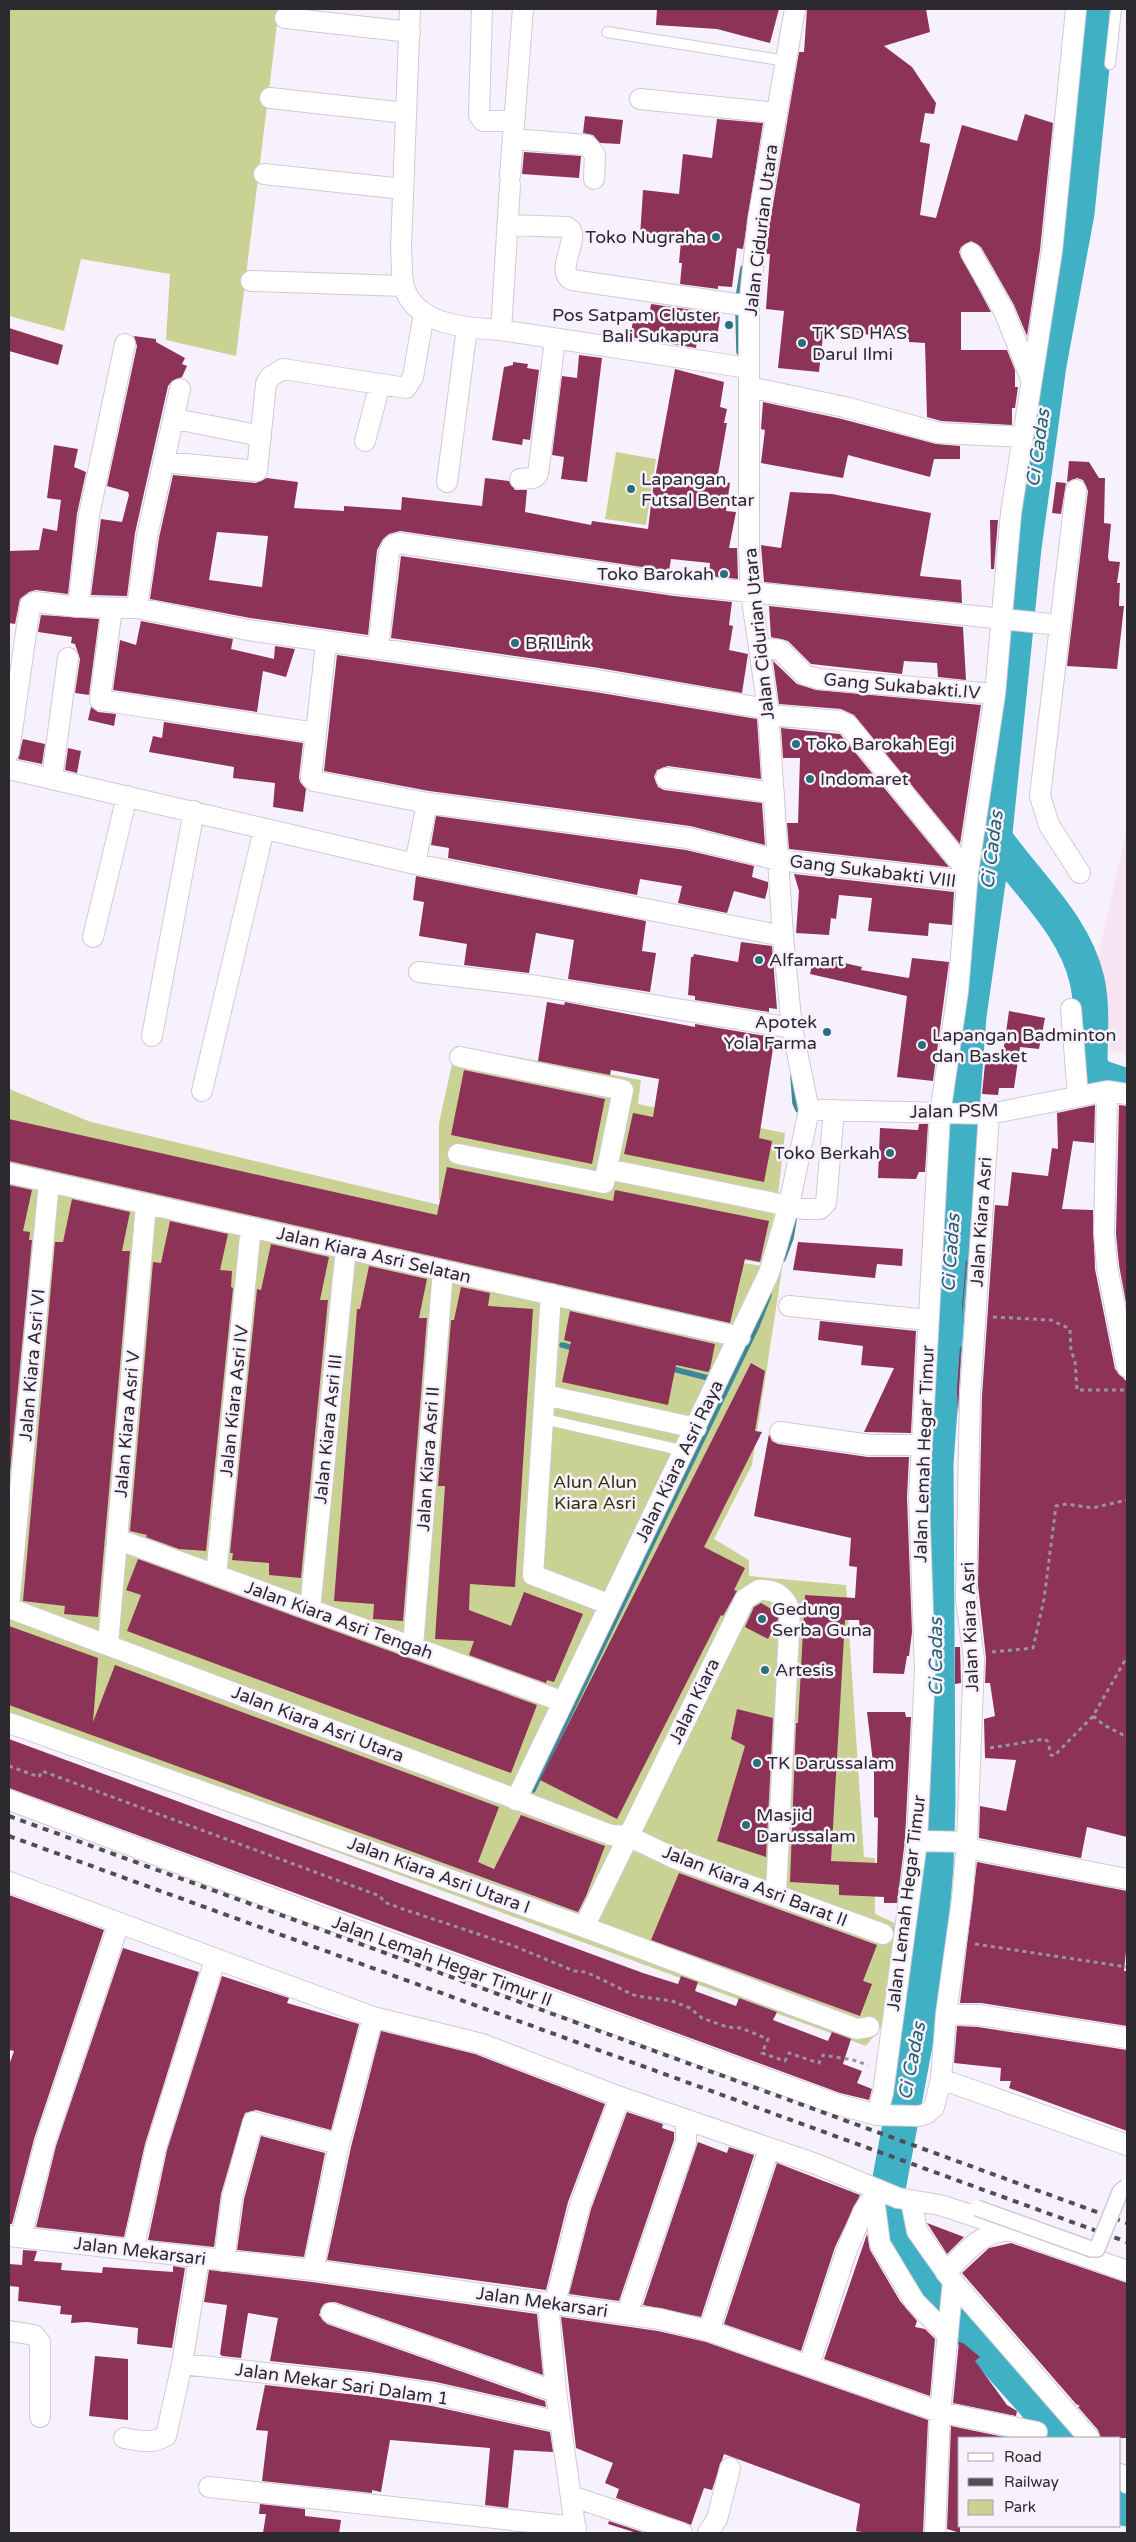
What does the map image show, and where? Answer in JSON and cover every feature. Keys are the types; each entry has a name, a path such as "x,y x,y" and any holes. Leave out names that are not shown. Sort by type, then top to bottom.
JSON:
{"street":[{"path":"410,9 401,248 404,286 407,295 424,313 442,321 467,328 501,330 748,377 939,433 1022,437"},
{"path":"482,9 479,116 483,121 513,130 587,146 595,155 594,179"},
{"path":"501,330 513,130 523,9"},
{"name":"Jalan Cidurian Utara","path":"794,9 758,220 749,306 749,550 752,593 769,712 783,936 792,1028 809,1110"},
{"name":"Jalan Lemah Hegar Timur","path":"880,2115 919,1841 925,1671 919,1497 928,1320 944,1113 958,991 968,877 995,694 1009,619 1011,513 1052,251 1076,9"},
{"path":"285,18 410,32"},
{"path":"270,98 406,113"},
{"path":"640,99 777,113"},
{"path":"264,174 403,189"},
{"path":"507,225 567,227 571,230 573,241 565,268 566,274 572,280 749,306"},
{"path":"971,254 1004,311 1031,379"},
{"path":"251,281 404,286"},
{"path":"164,462 257,471 266,384 270,377 283,369 403,389 411,382 424,313"},
{"path":"447,482 467,328"},
{"path":"520,479 534,478 538,474 554,340"},
{"path":"78,607 90,515 125,344"},
{"path":"365,441 380,384"},
{"path":"137,608 145,546 180,389"},
{"path":"181,420 261,436"},
{"path":"1076,490 1050,624 1040,796 1049,825 1080,873"},
{"path":"378,648 389,552 393,545 399,543 752,593 1050,624"},
{"path":"9,752 30,606 35,602 78,607 137,608 326,642 597,680 769,712 840,721 848,725 968,877"},
{"path":"112,608 100,700 316,733 326,642"},
{"name":"Gang Sukabakti.IV","path":"760,647 780,650 805,675 818,679 995,694"},
{"path":"52,778 68,658"},
{"name":"Gang Sukabakti VIII","path":"316,733 311,778 314,780 426,803 688,838 778,860 968,877"},
{"path":"9,769 415,864 783,936"},
{"path":"666,778 774,793"},
{"path":"93,937 128,796"},
{"path":"415,864 426,803"},
{"path":"152,1036 194,811"},
{"path":"202,1091 264,829"},
{"path":"419,972 538,986 792,1028"},
{"path":"1071,1009 1078,1096"},
{"path":"458,1154 604,1183 622,1090 460,1058"},
{"path":"1107,1091 1104,1234 1107,1267 1127,1368"},
{"name":"Jalan PSM","path":"809,1110 983,1114 1107,1091 1127,1094"},
{"name":"Jalan Kiara Asri Raya","path":"516,1800 561,1701 685,1451 769,1273 789,1205 809,1110"},
{"path":"607,1169 789,1205 820,1209 826,1203 834,1110"},
{"name":"Jalan Kiara Asri","path":"919,2116 926,2114 934,2107 941,2079 946,2014 956,1942 972,1752 974,1654 966,1600 970,1395 983,1114"},
{"name":"Jalan Kiara Asri Selatan","path":"9,1173 740,1337"},
{"name":"Jalan Kiara Asri VI","path":"9,1608 49,1182"},
{"name":"Jalan Kiara Asri V","path":"108,1644 146,1204"},
{"name":"Jalan Kiara Asri IV","path":"216,1575 251,1227"},
{"name":"Jalan Kiara Asri III","path":"310,1610 346,1248"},
{"name":"Jalan Kiara Asri II","path":"414,1648 443,1270"},
{"path":"551,1294 533,1575 608,1604"},
{"path":"789,1306 928,1320"},
{"path":"545,1395 696,1428"},
{"path":"780,1432 870,1445 921,1445"},
{"name":"Jalan Kiara Asri Tengah","path":"117,1538 561,1701"},
{"name":"Jalan Kiara","path":"584,1927 745,1599 760,1590 777,1592 783,1597 790,1611 776,1894"},
{"name":"Jalan Kiara Asri Utara","path":"9,1608 611,1835 628,1836"},
{"name":"Jalan Kiara Asri Utara I","path":"9,1723 584,1927 856,2029 869,2027"},
{"name":"Jalan Lemah Hegar Timur II","path":"9,1800 385,1941 836,2104 880,2115 919,2116"},
{"name":"Jalan Kiara Asri Barat II","path":"628,1836 674,1858 883,1934"},
{"path":"919,1841 963,1844 1127,1879"},
{"path":"9,1882 373,2017 482,2044 620,2097 769,2149 874,2190 905,2200 940,2205 998,2224 1002,2230"},
{"path":"15,2237 120,1924"},
{"path":"132,2250 156,2147 215,1960"},
{"path":"946,2014 979,2015 1127,2038"},
{"path":"313,2270 339,2144 373,2017"},
{"path":"941,2079 1127,2145"},
{"path":"209,2487 576,2530 556,2392 551,2303 580,2205 620,2097"},
{"path":"627,2314 686,2142 686,2120"},
{"path":"224,2261 232,2197 253,2122 339,2144"},
{"path":"709,2331 769,2149"},
{"path":"977,2208 1091,2249 1097,2249 1120,2192 1127,2186"},
{"path":"874,2190 880,2244 915,2302 949,2331"},
{"path":"809,2365 846,2252 874,2190"},
{"path":"905,2200 916,2231 950,2284 1087,2437"},
{"path":"937,2533 940,2412 949,2331 950,2284 970,2247 1002,2230 1013,2231 1127,2271"},
{"name":"Jalan Mekarsari","path":"15,2237 313,2270 660,2319 709,2331 940,2412 1037,2432"},
{"path":"124,2438 143,2442 158,2440 166,2436 182,2364 199,2258"},
{"path":"331,2314 556,2392"},
{"path":"9,2331 34,2335 40,2342 40,2417"},
{"name":"Jalan Mekar Sari Dalam 1","path":"182,2364 369,2384 434,2394 560,2422"},
{"path":"708,2533 717,2519 730,2468"},
{"path":"571,2496 682,2533"}],"lane":[{"path":"1110,64 1116,9"},
{"path":"607,32 786,61"},
{"path":"544,1419 685,1451"}],"path":[{"path":"975,1316 1038,1318 1059,1322 1070,1329 1072,1334 1071,1351 1076,1370 1076,1389 1127,1390"},
{"path":"974,1654 1033,1649 1044,1599 1056,1506 1067,1504 1092,1508 1127,1500"},
{"path":"972,1752 1044,1740 1048,1742 1049,1752 1054,1756 1093,1716 1127,1657"},
{"path":"1093,1716 1104,1725 1127,1737"},
{"path":"9,1766 39,1778 42,1771 380,1896 384,1902 514,1946 574,1971 586,1972 636,1996 672,2001 690,2008 702,2018 727,2027 741,2028 768,2039 762,2053 785,2061 789,2053 819,2063 823,2055 853,2060 886,2071"},
{"path":"956,1942 1127,1967"}],"shaded area":[{"path":"1127,829 1127,1054 1110,1050 1096,965"}],"green space":[{"path":"9,9 279,9 236,356 166,340 170,274 81,259 64,331 9,316"},
{"name":"Lapangan Futsal Bentar","path":"616,452 656,459 646,525 605,519"},
{"path":"456,1046 641,1080 638,1104 785,1133 777,1204 762,1263 562,1231 439,1200 439,1123"},
{"name":"Alun Alun Kiara Asri","path":"9,1089 91,1122 561,1234 782,1269 752,1465 714,1539 749,1560 749,1576 846,1585 864,1857 875,1858 875,1914 897,1924 884,2023 866,2046 9,1732"}],"building":[{"path":"657,9 779,9 770,43 717,29 656,25"},
{"path":"807,9 926,9 930,32 884,46 912,67 936,103 934,114 925,113 920,142 930,144 920,215 936,218 962,125 1017,141 1025,114 1053,123 1040,250 1027,336 1014,305 981,247 971,241 961,247 959,252 991,312 961,312 961,350 1007,350 1015,370 1015,387 1018,387 1015,408 1012,408 1012,425 941,421 927,417 925,343 909,342 909,339 876,333 876,336 824,327 819,372 778,368 784,311 766,309 770,254 766,254 799,52 804,52"},
{"path":"585,116 623,120 620,144 600,143 593,135 583,133"},
{"path":"717,119 763,123 743,249 737,248 732,287 718,286 718,289 680,284 682,263 679,263 681,241 640,237 643,190 679,194 683,154 712,158"},
{"path":"524,152 581,156 579,178 522,174"},
{"path":"651,304 715,313 714,316 720,317 718,332 711,331 710,341 697,340 696,348 630,337 633,321 648,324"},
{"path":"9,328 63,345 58,365 9,351"},
{"path":"134,336 156,339 156,342 185,358 182,364 187,366 182,377 172,381 168,386 135,533 127,596 91,595 101,519 122,522 129,495 128,492 107,486 137,346"},
{"path":"579,355 602,358 587,482 561,479 564,457 552,455 562,376 577,378"},
{"path":"513,362 528,364 527,368 539,370 530,440 523,439 522,445 492,440 504,367 513,365"},
{"path":"675,369 724,382 720,407 727,409 724,423 727,423 717,480 730,483 726,511 736,512 729,548 737,548 738,579 709,576 710,563 671,559 669,571 400,531 389,534 383,539 377,550 368,635 250,618 150,599 159,538 173,475 256,483 267,478 298,482 294,508 344,511 344,506 401,510 402,497 482,506 485,478 509,481 515,490 527,490 525,512 591,525 592,521 648,529 653,489","holes":["217,532 268,536 262,587 209,580"]},
{"path":"763,402 842,419 936,444 960,446 960,459 934,459 930,477 848,455 843,478 761,463 765,430 761,429"},
{"path":"54,445 78,449 74,467 86,472 77,514 68,594 36,590 29,592 20,599 15,624 9,623 9,551 39,550 43,528 57,531 61,500 47,498"},
{"path":"1069,461 1089,462 1099,478 1105,478 1104,523 1111,524 1108,557 1109,561 1120,562 1117,583 1120,583 1119,606 1124,606 1117,669 1067,666 1088,491 1083,480 1077,478 1067,482"},
{"path":"1056,482 1066,483 1061,514 1052,513"},
{"path":"790,492 832,494 931,513 920,576 961,580 962,603 764,582 761,545 781,548"},
{"path":"990,520 998,520 994,569 991,569"},
{"path":"401,556 674,596 732,602 729,625 733,626 729,650 748,654 742,693 599,668 391,638"},
{"path":"769,606 963,627 966,680 938,677 937,663 904,661 902,674 811,664 788,641 771,637"},
{"path":"41,615 99,619 89,695 75,693 80,659 75,644 71,643 72,637 38,632"},
{"path":"141,621 233,639 231,649 274,659 275,646 295,649 286,677 263,671 257,712 113,690 120,640 136,645"},
{"path":"337,655 595,692 757,719 761,779 668,766 657,770 654,777 658,787 664,790 762,803 765,845 690,826 429,791 324,771"},
{"path":"773,661 797,684 816,690 981,705 960,844 854,715 841,709 779,704"},
{"path":"91,707 98,712 116,714 114,726 88,720"},
{"path":"164,722 303,743 299,777 300,782 306,789 303,812 273,807 275,783 233,778 234,767 149,752 153,736 162,738"},
{"path":"781,728 840,734 949,867 789,849 787,823 798,823 800,758 783,758"},
{"path":"23,739 45,744 42,764 18,759"},
{"path":"68,748 81,751 77,773 65,770"},
{"path":"436,816 686,850 754,866 752,877 768,882 768,887 765,899 734,891 727,913 678,903 682,886 640,879 637,895 448,858 449,848 431,845"},
{"path":"794,874 954,892 952,925 929,923 928,936 868,931 872,898 839,895 836,919 831,918 829,935 796,933 799,891"},
{"path":"416,876 646,921 642,951 656,953 650,992 568,979 574,940 536,933 529,973 464,965 467,944 419,936 424,902 413,900"},
{"path":"741,942 772,946 777,1009 769,1008 769,1012 695,1000 695,996 688,995 691,957 694,954 738,962"},
{"path":"814,956 862,967 861,970 909,978 912,958 949,962 933,1081 897,1077 907,996 810,974"},
{"path":"547,1002 564,1005 565,1002 695,1027 695,1024 766,1036 765,1040 774,1042 759,1138 772,1141 764,1182 624,1154 633,1113 653,1117 659,1079 611,1070 610,1075 538,1061"},
{"path":"1009,1011 1045,1018 1039,1049 1020,1047 1014,1088 999,1088 998,1095 982,1094 986,1054 1003,1054"},
{"path":"464,1070 605,1099 592,1164 451,1135"},
{"path":"1095,1105 1094,1143 1073,1141 1062,1209 1093,1210 1095,1269 1115,1369 1127,1382 1127,1837 1087,1827 1081,1858 979,1838 980,1806 1006,1811 1016,1760 985,1758 984,1719 995,1716 990,1683 985,1683 986,1658 978,1585 982,1396 995,1205 1008,1206 1012,1172 1048,1176 1052,1148 1058,1149 1057,1113"},
{"path":"1119,1105 1127,1106 1127,1308 1119,1265 1116,1234"},
{"path":"9,1119 437,1215 447,1167 613,1201 615,1190 769,1221 760,1262 745,1259 730,1323 9,1161"},
{"path":"919,1124 928,1124 925,1172 919,1172 916,1179 878,1178 880,1128 918,1130"},
{"path":"9,1185 32,1190 23,1231 30,1232 29,1240 32,1240 9,1483"},
{"path":"72,1199 130,1212 122,1251 130,1251 98,1617 64,1614 65,1606 23,1601 55,1242 63,1242"},
{"path":"170,1221 228,1234 220,1270 232,1271 231,1287 233,1288 206,1551 179,1549 146,1537 147,1535 130,1531 153,1262 161,1263"},
{"path":"798,1242 903,1249 902,1266 877,1264 875,1278 793,1270"},
{"path":"271,1244 329,1257 320,1300 328,1300 301,1578 269,1575 269,1563 232,1560 233,1553 230,1553 257,1289 261,1290"},
{"path":"967,1261 962,1315 962,1306"},
{"path":"369,1266 427,1279 419,1318 427,1318 403,1621 373,1619 374,1604 334,1601 357,1309 360,1309"},
{"path":"461,1287 490,1293 488,1306 533,1309 515,1587 470,1584 469,1610 511,1626 524,1592 583,1614 554,1682 547,1680 546,1683 469,1655 474,1641 435,1639 445,1486 438,1486 451,1320 454,1320"},
{"path":"570,1311 715,1344 710,1369 708,1372 676,1365 668,1405 562,1382 571,1342 564,1340"},
{"path":"820,1321 916,1331 911,1433 864,1432 894,1368 861,1365 863,1346 818,1340"},
{"path":"961,1347 958,1414 957,1388"},
{"path":"751,1363 765,1371 755,1431 762,1432 704,1547 745,1568 734,1590 737,1591 723,1616 721,1615 617,1819 540,1780"},
{"path":"769,1434 772,1441 778,1444 868,1457 909,1457 907,1497 912,1632 909,1656 907,1656 904,1674 873,1673 874,1629 860,1630 859,1620 845,1620 831,1861 877,1863 878,1818 874,1817 874,1771 867,1712 905,1712 906,1717 911,1717 905,1840 897,1903 884,1903 884,1897 839,1895 839,1885 790,1882 796,1723 798,1723 805,1595 855,1598 857,1567 849,1566 851,1538 754,1516"},
{"path":"138,1559 537,1705 511,1773 127,1631 141,1595 126,1590"},
{"name":"Gedung Serba Guna","path":"761,1603 778,1613 778,1619 768,1639 745,1627 754,1607"},
{"path":"9,1626 98,1658 93,1722 115,1665 499,1807 478,1862 494,1869 521,1815 605,1846 586,1896 578,1912 9,1705"},
{"path":"955,1647 960,1647 961,1683 955,1684"},
{"path":"737,1709 773,1718 766,1857 717,1841 745,1746 731,1739"},
{"path":"9,1739 643,1973 678,1984 681,1976 698,1982 695,1991 736,2006 739,1998 777,2012 773,2020 828,2041 832,2032 851,2039 843,2064 862,2071 857,2083 872,2089 869,2100 840,2093 9,1788"},
{"path":"977,1862 1127,1891 1127,1942 1124,1971 1127,1971 1127,2026 981,2003 960,2003"},
{"path":"679,1873 877,1945 863,1981 872,1984 860,2016 651,1940"},
{"path":"9,1895 104,1930 34,2139 12,2224 9,2224 9,2065 14,2051 9,2050"},
{"path":"123,1948 199,1972 145,2144 124,2237 36,2227 56,2146"},
{"path":"222,1976 289,1998 287,2003 359,2024 331,2130 256,2110 245,2113 221,2194 214,2247 148,2240 167,2150"},
{"path":"957,2026 978,2027 1127,2050 1127,2131 1009,2088 1011,2081 1000,2081 1001,2068 954,2063"},
{"path":"381,2031 475,2054 605,2104 568,2202 546,2290 327,2260 351,2147"},
{"path":"627,2112 663,2124 662,2128 674,2132 674,2140 619,2301 569,2294 591,2209"},
{"path":"261,2136 325,2153 304,2257 237,2250 244,2199"},
{"path":"698,2142 727,2153 729,2147 754,2155 701,2317 643,2305"},
{"path":"777,2163 860,2195 835,2247 801,2351 724,2324"},
{"path":"927,2223 964,2237 947,2254"},
{"path":"867,2234 870,2250 900,2301 917,2321 915,2327 925,2329 935,2339 930,2396 824,2359"},
{"path":"1011,2243 1127,2283 1127,2438 1101,2437 1098,2430 1078,2407 1080,2406 1076,2404 962,2273 989,2248"},
{"path":"23,2250 37,2251 34,2261 62,2263 61,2270 102,2273 103,2267 173,2272 173,2266 185,2268 172,2348 137,2344 138,2328 87,2322 71,2323 72,2315 60,2314 61,2306 18,2301 19,2287 9,2286 9,2264 22,2265"},
{"path":"209,2270 312,2282 537,2314 543,2375 335,2302 324,2304 319,2315 327,2324 545,2401 546,2407 436,2382 370,2372 270,2361 278,2318 248,2313 241,2358 222,2356 220,2354 227,2305 204,2302"},
{"path":"561,2317 658,2331 706,2342 928,2420 923,2533 868,2533 856,2531 860,2504 724,2454 712,2490 704,2488 691,2525 616,2498 619,2489 605,2483 613,2463 576,2448"},
{"path":"959,2342 963,2343 980,2357 975,2361 1007,2405 1017,2411 1016,2416 953,2403"},
{"path":"95,2356 128,2359 128,2420 89,2416"},
{"path":"265,2385 367,2396 432,2406 550,2432 553,2452 514,2450 508,2508 485,2505 490,2448 390,2440 381,2492 372,2490 372,2493 262,2481 268,2431 256,2430"},
{"path":"951,2426 1004,2437 958,2437 958,2527 960,2527 960,2533 947,2529"},
{"path":"260,2504 305,2509 305,2516 341,2520 339,2533 263,2533 266,2514 259,2514"},
{"path":"609,2521 645,2533 637,2533 608,2524"}],"waterway":[{"name":"Ci Cadas","path":"1064,2437 924,2280 885,2205 926,1986 936,1866 938,1802 936,1463 969,1016 995,833 1024,548 1049,365 1077,213 1098,9"},
{"path":"738,298 743,268"},
{"path":"738,311 739,352"},
{"path":"994,837 1048,905 1060,922 1081,960 1090,1000 1090,1064 1097,1076 1127,1086"},
{"path":"793,1076 795,1103 798,1110"},
{"path":"783,1259 791,1238 794,1220"},
{"path":"533,1790 757,1326 769,1295"},
{"path":"562,1345 577,1349"},
{"path":"669,1368 712,1379"},
{"name":"Ci Cadas","path":"1121,2501 1127,2509"}],"railway":[{"path":"9,1816 1127,2223"},
{"path":"9,1836 1127,2242"}],"place":[{"name":"Toko Nugraha","path":"716,237"},
{"name":"Pos Satpam Cluster Bali Sukapura","path":"729,325"},
{"name":"TK SD HAS Darul Ilmi","path":"802,343"},
{"name":"Lapangan Futsal Bentar","path":"631,489"},
{"name":"Toko Barokah","path":"724,574"},
{"name":"BRILink","path":"515,643"},
{"name":"Toko Barokah Egi","path":"796,744"},
{"name":"Indomaret","path":"810,779"},
{"name":"Alfamart","path":"759,960"},
{"name":"Apotek Yola Farma","path":"827,1032"},
{"name":"Lapangan Badminton dan Basket","path":"922,1045"},
{"name":"Toko Berkah","path":"890,1153"},
{"name":"Gedung Serba Guna","path":"762,1619"},
{"name":"Artesis","path":"765,1670"},
{"name":"TK Darussalam","path":"757,1763"},
{"name":"Masjid Darussalam","path":"746,1825"}]}
